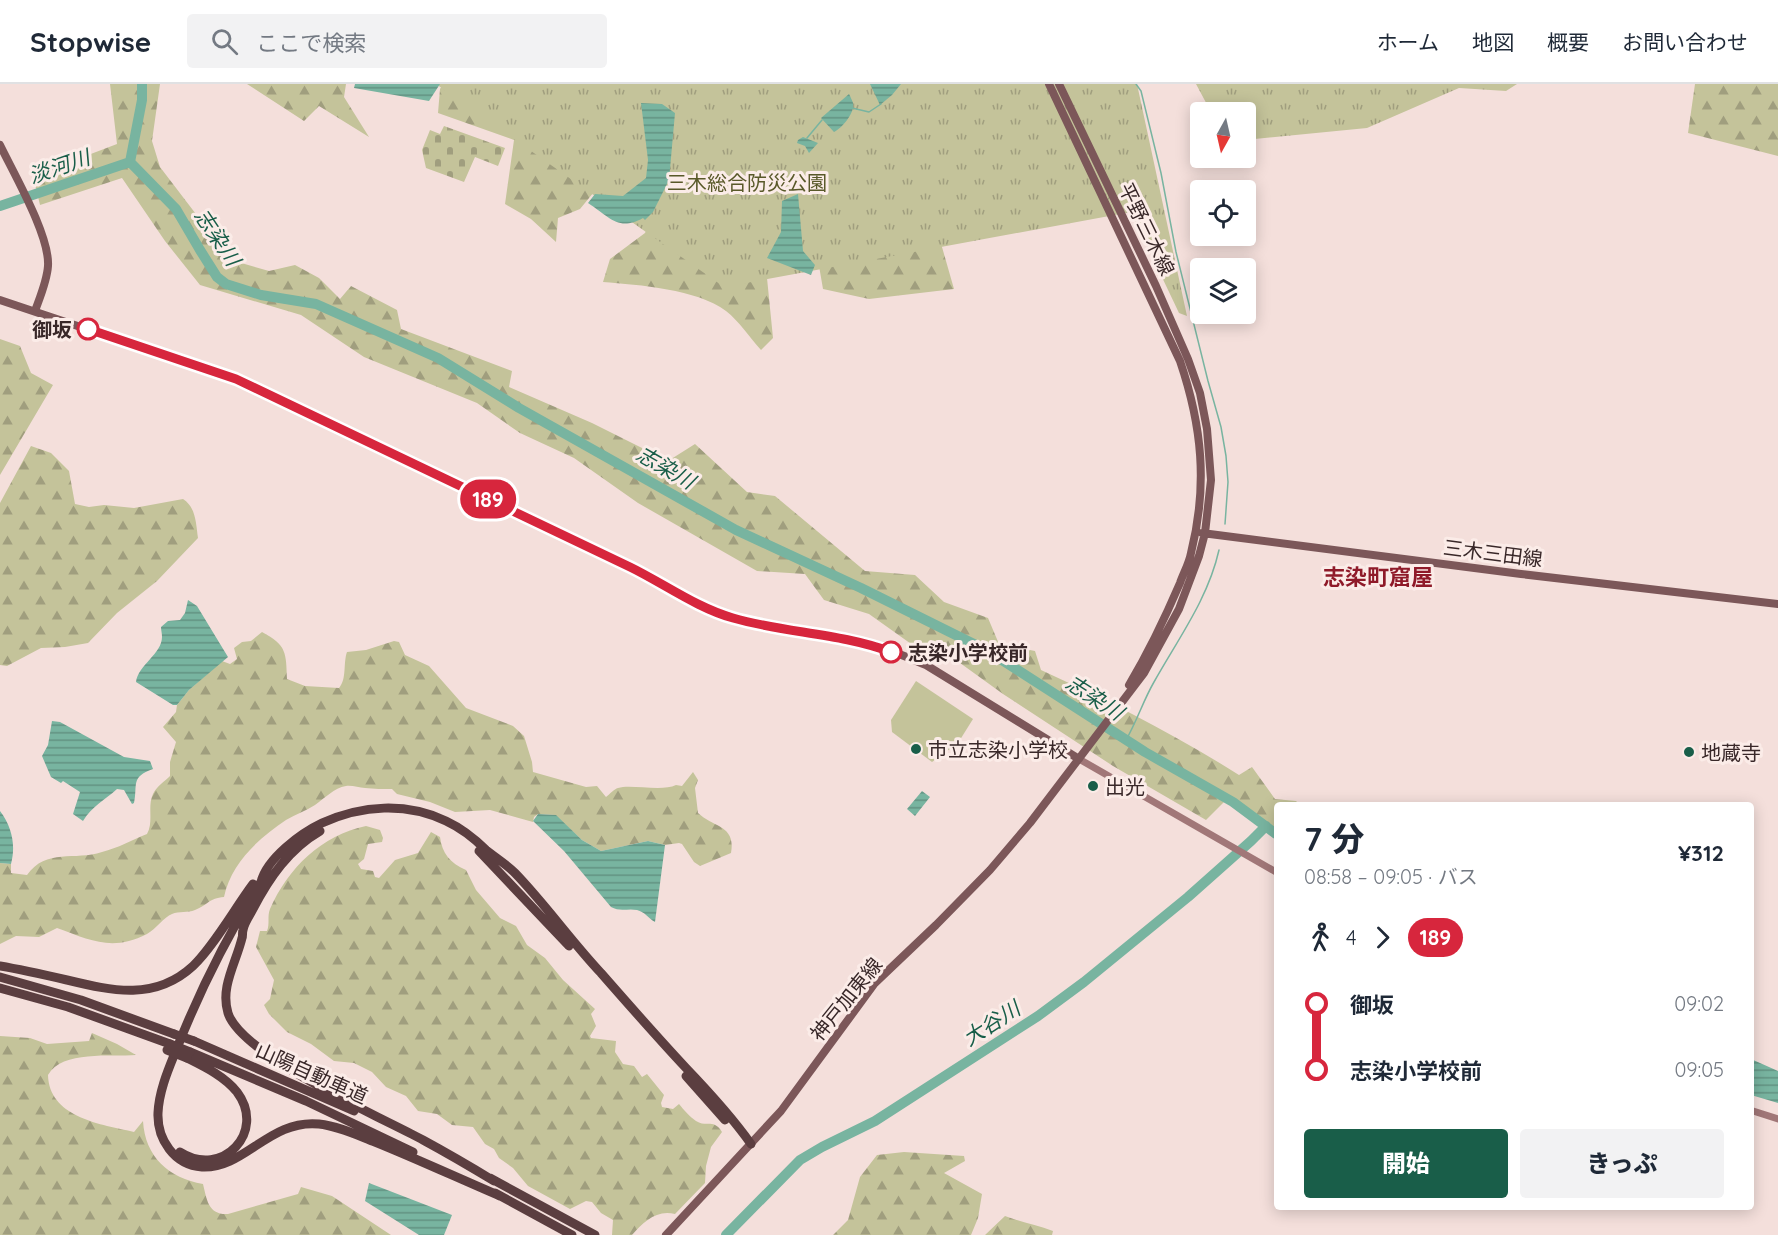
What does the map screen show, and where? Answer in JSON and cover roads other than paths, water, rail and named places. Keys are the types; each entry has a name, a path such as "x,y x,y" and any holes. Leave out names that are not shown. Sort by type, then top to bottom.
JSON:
{"highway":[{"path":"500,1196 395,1150 325,1125 300,1124 286,1128 232,1160 210,1167 188,1164 178,1158 167,1147 160,1134 158,1116 165,1078 206,980 233,929 263,876 280,854 300,836 327,821 356,811 386,808 411,810 428,814 456,826 474,838 518,876 571,940 710,1092 751,1144"},
{"path":"188,1055 227,1082 236,1091 244,1105 247,1121 243,1136 236,1147 219,1158 196,1160 176,1148 165,1129 164,1106 178,1060 202,1002 232,943 243,930 256,903 279,866 301,844 318,832 348,819 380,814 410,815 434,822 462,837 484,855 582,960 734,1130 751,1144"},
{"path":"0,966 118,991 141,990 163,985 178,978 198,961 257,879 263,876"},
{"path":"243,930 228,981 226,1001 230,1018 242,1035 300,1074 425,1140 494,1181"},
{"name":"山陽自動車道","path":"0,977 90,1003 194,1041 359,1113 595,1235"},
{"name":"山陽自動車道","path":"0,988 76,1010 339,1116 500,1196 572,1235"},
{"path":"0,993 169,1047"}],"main road":[{"name":"平野三木線","path":"1049,84 1180,361 1191,392 1202,462 1195,532"},
{"name":"平野三木線","path":"1059,84 1156,286 1188,359 1200,393 1210,458 1205,533"},
{"path":"0,145 42,234 48,255 48,269 35,311"},
{"path":"0,300 236,379 630,567 693,601 729,617 801,632 856,640 926,665 1079,759 1144,672 1179,609 1205,533"},
{"name":"三木三田線","path":"1195,532 1778,604"},
{"path":"1115,710 1171,604 1191,555 1195,532"},
{"name":"神戸加東線","path":"666,1235 786,1105 875,983 990,870 1079,759"}],"street":[{"path":"1079,759 1274,871"},
{"path":"1754,1111 1778,1119"}],"waterway":[{"name":"志染川","path":"130,162 142,100 142,84"},
{"path":"1136,84 1141,91 1161,173 1176,252 1221,427 1228,482 1225,524"},
{"path":"852,108 869,112 881,104"},
{"path":"807,138 822,120"},
{"name":"志染川","path":"130,162 176,209 217,277 226,284 261,295 316,304 438,358 519,408 736,530 861,588 988,651 1145,752 1233,802 1274,833"},
{"name":"淡河川","path":"0,206 130,162"},
{"path":"1126,740 1150,689 1200,602 1219,550"},
{"name":"大谷川","path":"726,1235 800,1160 875,1121 1038,1016 1084,982 1188,897 1266,826"}],"place":[{"name":"御坂","path":"88,329"},
{"name":"志染小学校前","path":"891,652"},
{"name":"市立志染小学校","path":"916,749"},
{"name":"地蔵寺","path":"1689,752"},
{"name":"出光","path":"1093,786"}],"district":[{"name":"志染町窟屋","path":"1378,577"}],"park label":[{"name":"三木総合防災公園","path":"747,182"}]}
